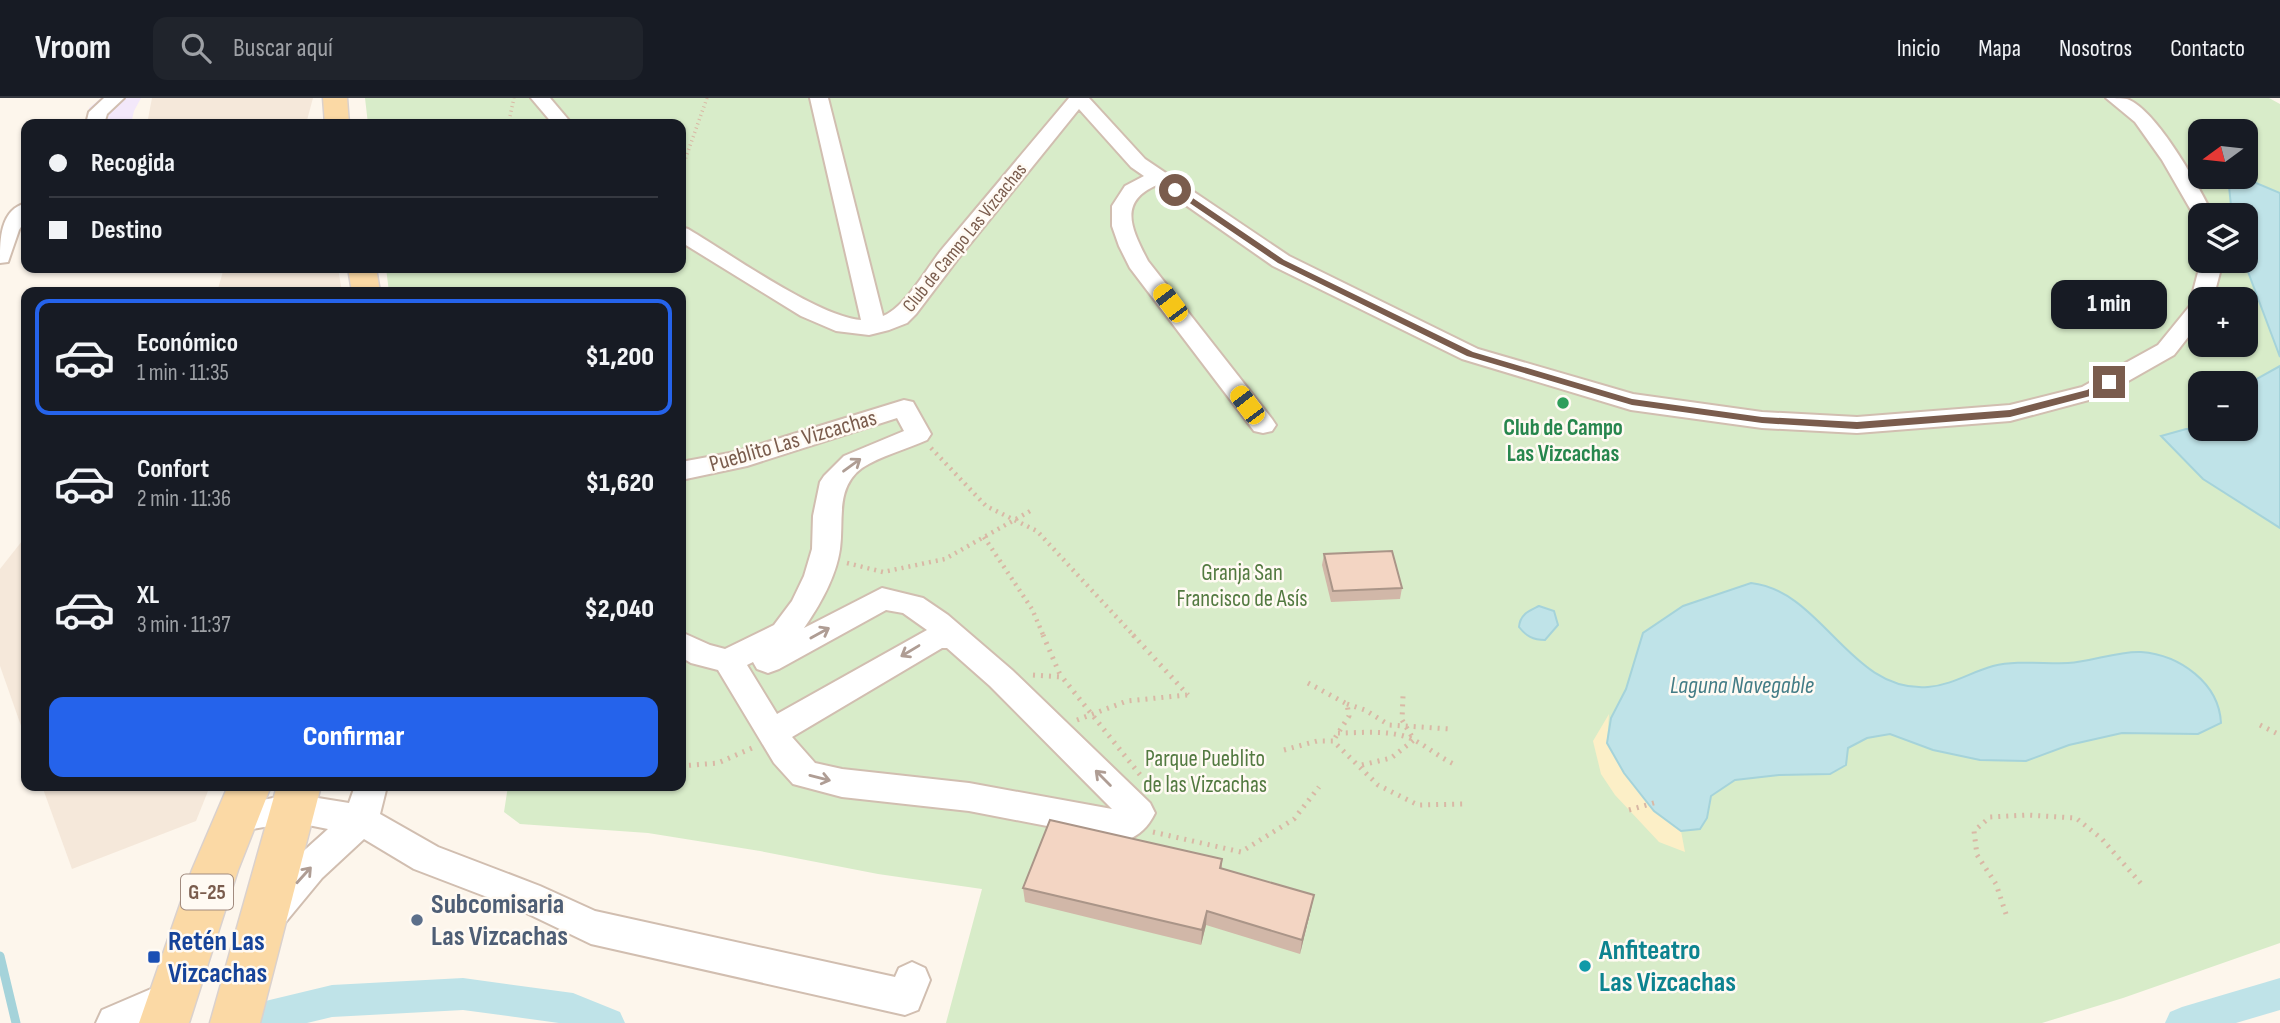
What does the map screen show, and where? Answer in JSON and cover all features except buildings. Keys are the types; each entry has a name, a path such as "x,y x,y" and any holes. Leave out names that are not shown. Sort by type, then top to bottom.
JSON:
{"main road":[{"path":"335,98 337,119"},
{"name":"G-25","path":"235,1023 296,797"},
{"name":"G-25","path":"169,1007 242,802"}],"lane":[{"path":"96,119 98,112 115,98"},
{"path":"540,98 559,119"},
{"path":"819,98 874,327"},
{"path":"1079,98 1122,147 1157,177 1281,261 1470,354 1632,402 1762,420 1857,425 2010,413 2091,392 2166,350 2188,322"},
{"name":"Club de Campo Las Vizcachas","path":"686,236 809,312 844,326 874,327 899,318 908,309 949,255 1079,98"},
{"path":"2115,98 2142,118 2172,160 2196,203"},
{"path":"1157,177 1131,191 1122,203 1122,225 1130,247 1138,263 1263,425"},
{"path":"0,257 6,233 13,219 21,213"},
{"name":"Pueblito Las Vizcachas","path":"686,470 738,460 904,408 918,435"},
{"path":"733,669 784,634 804,606 818,576 826,548 827,516 833,482 853,462 918,435"},
{"path":"733,669 883,599 902,599 926,613 1001,678 1056,732 1132,820"},
{"path":"772,733 923,644 939,637 954,637"},
{"path":"686,646 733,669 785,754 805,774 842,783 1132,820"},
{"path":"260,927 310,867 361,820 370,791"},
{"path":"242,802 296,797 361,820 426,858 528,897 591,927 905,997 912,980"},
{"path":"114,1023 169,1007"}],"path":[{"path":"510,116 514,98"},
{"path":"686,157 707,98"},
{"path":"918,435 986,506 1037,531 1188,695 1127,701 1091,713 1056,732"},
{"path":"826,548 851,566 883,572 945,559 1032,510"},
{"path":"984,537 1032,609 1062,677 1145,784 1132,820 1241,852 1294,819 1319,787"},
{"path":"1001,678 1045,674 1062,677"},
{"path":"1308,683 1347,704 1365,710 1389,725 1451,729"},
{"path":"1403,696 1399,713 1402,726 1414,740 1436,756 1456,765"},
{"path":"1333,741 1349,716 1347,704"},
{"path":"2260,725 2280,735"},
{"path":"686,766 717,764 743,755 772,733"},
{"path":"1338,733 1394,734 1414,740"},
{"path":"1361,766 1385,762 1403,752 1414,740"},
{"path":"1284,750 1317,741 1333,741 1378,785 1418,805 1464,804"},
{"path":"1629,810 1657,802"},
{"path":"2006,914 1996,884 1977,855 1974,831 1990,817 2027,815 2076,818 2102,839 2143,887"}],"shaded area":[{"path":"101,98 141,98 132,119 90,119 89,108"},
{"path":"152,98 313,98 307,119 148,119"},
{"path":"223,273 339,273 341,287 218,287"},
{"path":"21,542 21,726 0,666 0,569"},
{"path":"44,791 208,791 196,821 72,869"}],"green space":[{"path":"365,98 2269,98 2280,104 2280,943 2123,998 2042,1023 946,1023 982,889 878,874 648,833 520,824 504,812 507,791 686,791 686,287 388,287 387,273 686,273 686,119 367,119"}],"sand":[{"path":"1609,714 1607,743 1624,773 1654,811 1681,831 1685,852 1659,842 1615,795 1601,774 1593,741"}],"water":[{"path":"2258,184 2280,193 2280,357 2258,298 2258,287 2254,287 2248,273 2258,273 2258,203 2231,203 2229,189 2258,189"},
{"path":"2280,366 2280,528 2203,479 2161,436 2188,429 2188,441 2258,441 2258,378"},
{"name":"Laguna Navegable","path":"1751,583 1776,590 1798,603 1857,659 1878,674 1901,685 1937,686 2002,664 2068,663 2141,652 2170,659 2195,674 2213,695 2221,723 2198,734 2122,733 2069,745 2026,761 1980,760 1933,750 1890,734 1867,738 1848,748 1846,765 1830,774 1779,775 1735,780 1711,796 1707,818 1700,829 1681,831 1654,811 1624,773 1607,743 1611,718 1626,689 1643,633 1683,606"},
{"path":"1539,606 1554,611 1558,625 1545,640 1530,637 1519,627 1523,616"}],"waterway":[{"path":"0,956 16,1023"},
{"path":"241,1023 332,1001 463,994 573,1009 608,1023"},
{"path":"2182,1023 2280,994"}],"place":[{"name":"Club de Campo Las Vizcachas","path":"1563,403"},
{"name":"Subcomisaria Las Vizcachas","path":"417,920"},
{"name":"Retén Las Vizcachas","path":"154,957"},
{"name":"Anfiteatro Las Vizcachas","path":"1585,966"}],"route":[{"path":"1175,190 1281,261 1470,354 1632,402 1762,420 1857,425 2010,413 2091,392 2109,382"}],"park label":[{"name":"Granja San Francisco de Asís","path":"1242,586"},
{"name":"Parque Pueblito de las Vizcachas","path":"1205,772"}]}
